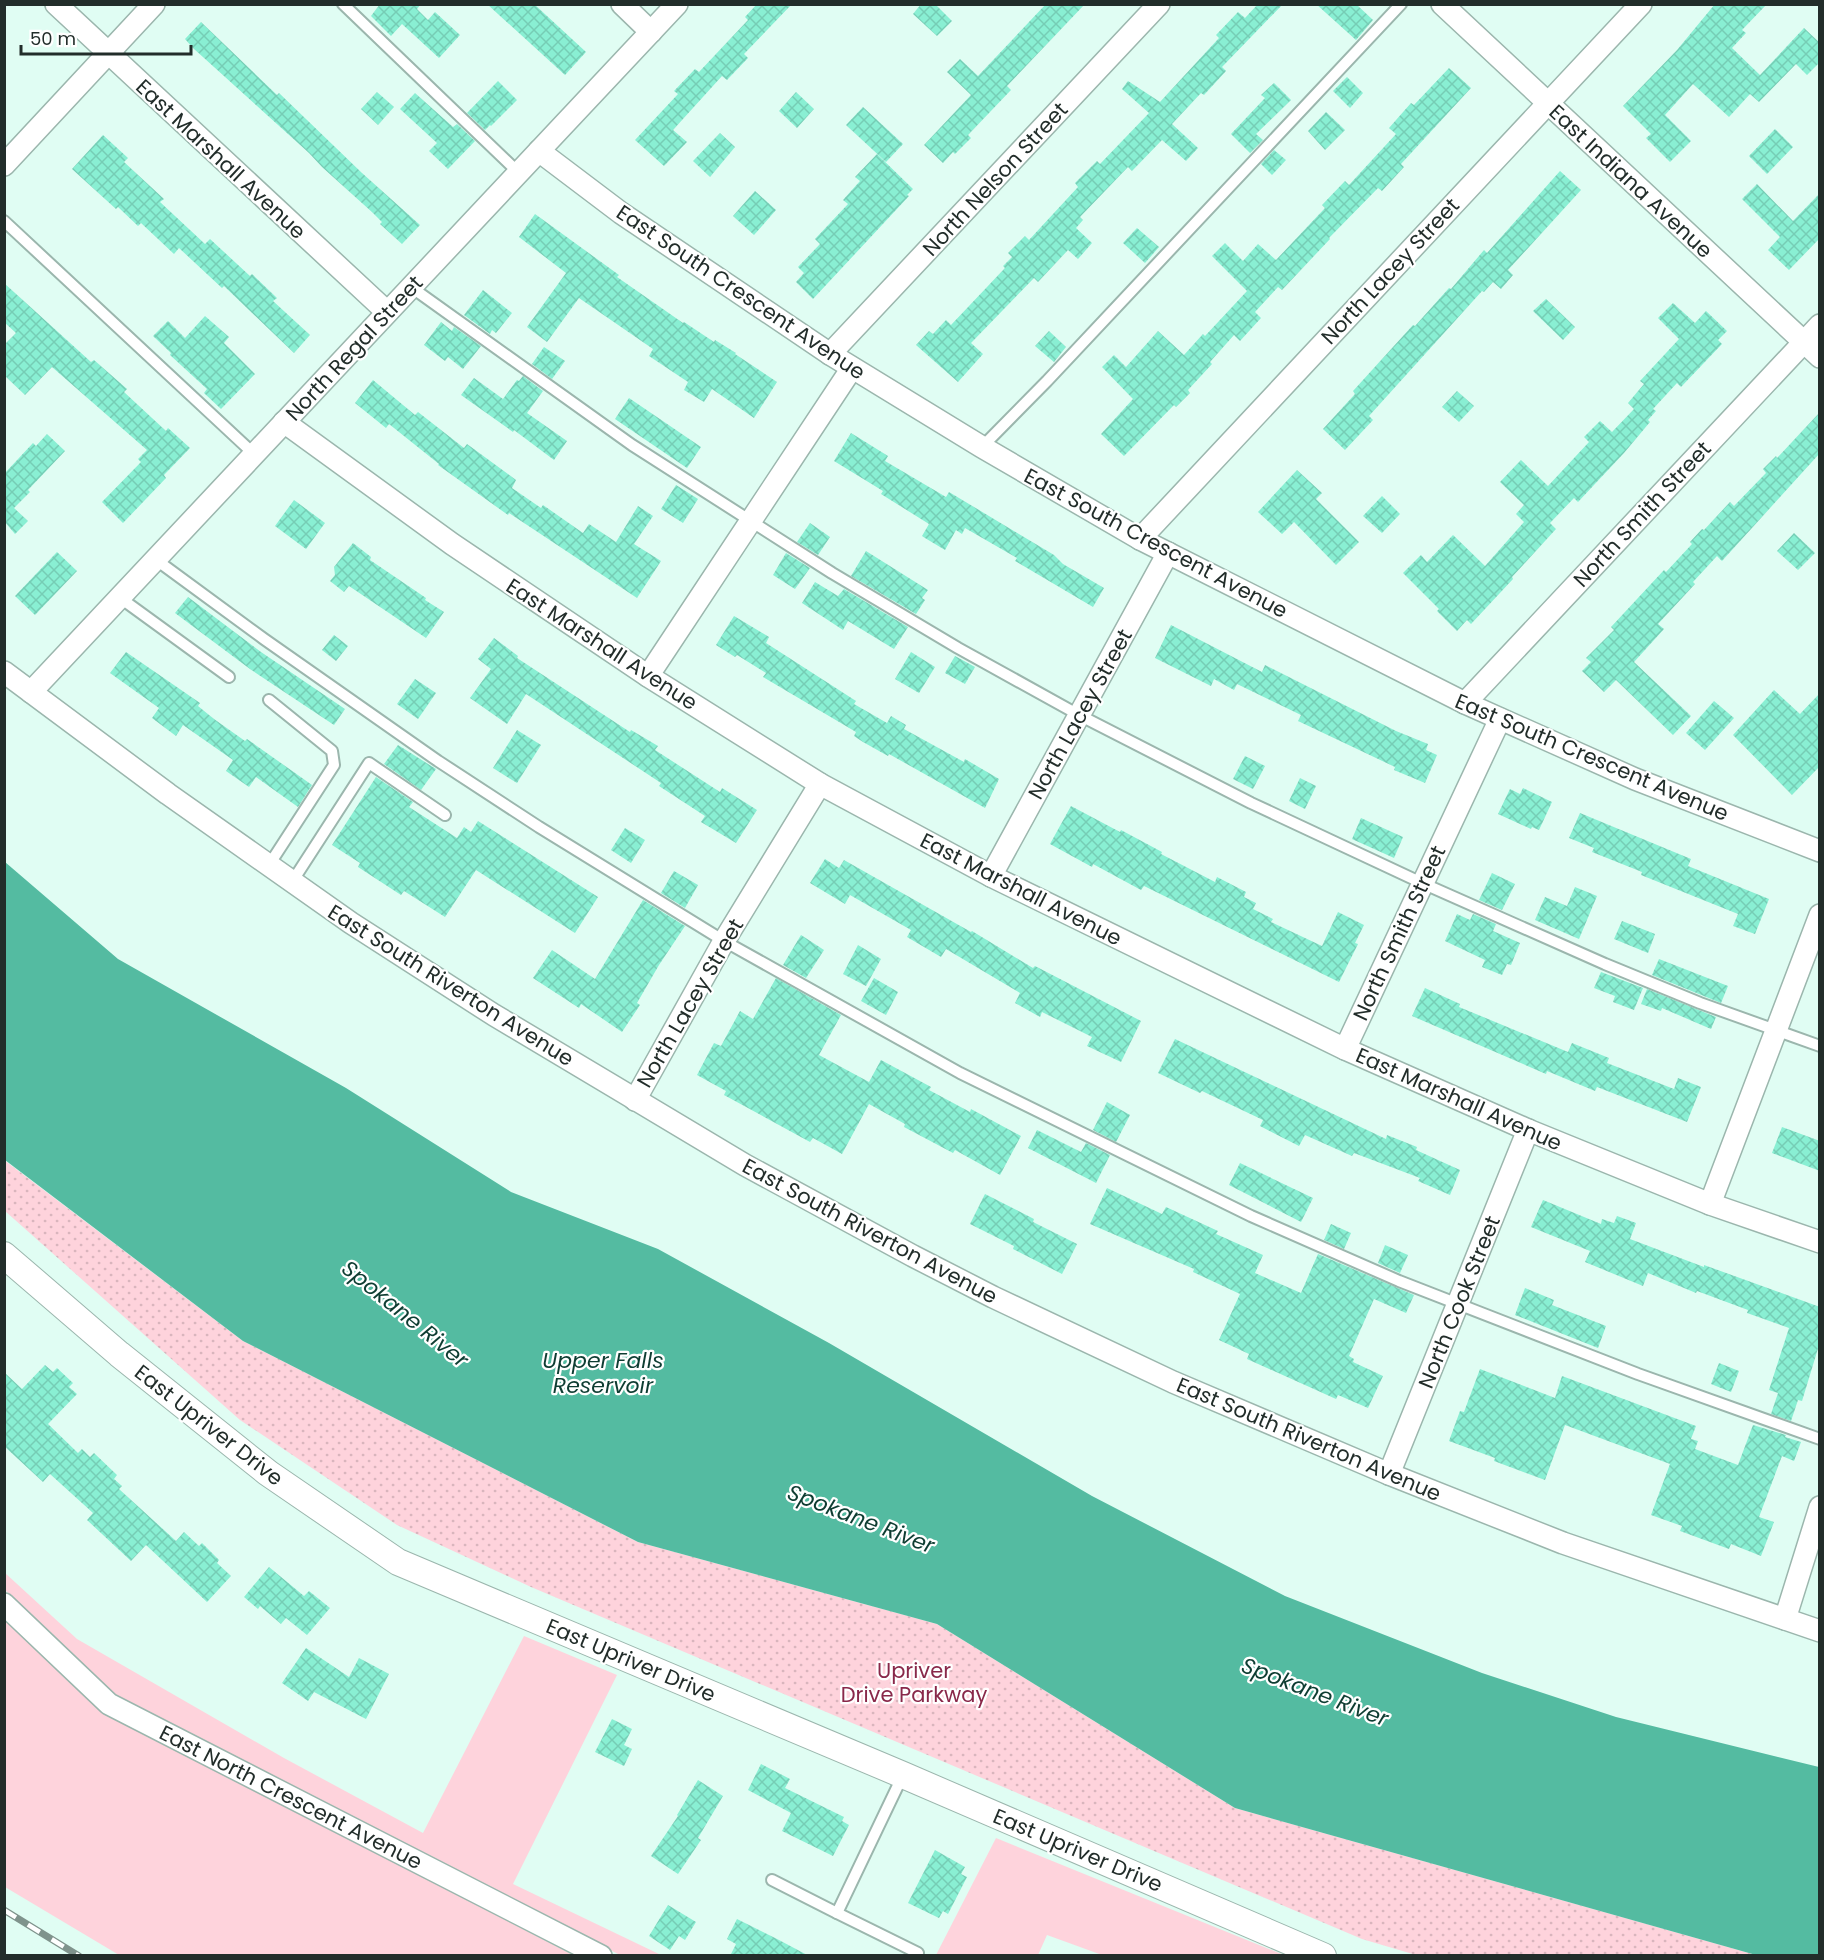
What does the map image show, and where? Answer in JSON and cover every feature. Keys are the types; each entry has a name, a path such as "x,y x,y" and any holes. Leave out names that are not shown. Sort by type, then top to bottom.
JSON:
{"street":[{"name":"East Marshall Avenue","path":"56,4 387,312"},
{"path":"4,165 154,4"},
{"path":"622,4 651,32"},
{"name":"North Regal Street","path":"31,692 677,4"},
{"name":"North Nelson Street","path":"830,354 1159,4"},
{"name":"East Indiana Avenue","path":"1442,4 1820,357"},
{"name":"North Lacey Street","path":"1140,538 1641,4"},
{"name":"East South Crescent Avenue","path":"538,151 621,213 830,354 982,447 1140,538 1500,719 1635,779 1817,846"},
{"name":"North Smith Street","path":"1465,703 1820,325"},
{"path":"648,676 852,368"},
{"name":"East Marshall Avenue","path":"284,422 453,544 648,676 820,784 991,876 1345,1049 1528,1130 1710,1204 1820,1242"},
{"name":"North Lacey Street","path":"991,876 1168,553"},
{"name":"East South Riverton Avenue","path":"4,672 168,794 292,882 494,1015 766,1176 993,1297 1173,1382 1389,1474 1563,1543 1820,1631"},
{"name":"North Smith Street","path":"1345,1049 1500,719"},
{"name":"North Lacey Street","path":"635,1100 724,941 820,784"},
{"path":"1710,1204 1820,915"},
{"name":"North Cook Street","path":"1389,1474 1528,1130"},
{"name":"East Upriver Drive","path":"4,1255 119,1354 268,1473 398,1562 903,1775 1323,1956"},
{"path":"1785,1619 1820,1507"},
{"name":"East North Crescent Avenue","path":"4,1604 109,1704 601,1956"}],"lane":[{"path":"343,4 519,172"},
{"path":"982,447 1047,381 1401,4"},
{"path":"4,221 254,454"},
{"path":"411,287 582,410 832,573 958,648 1079,715 1251,803 1422,883 1605,964 1700,1003 1820,1047"},
{"path":"155,559 438,761 539,827 724,941 960,1073 1251,1216 1458,1305 1731,1409 1820,1439"},
{"path":"119,597 229,677"},
{"path":"269,700 332,751 334,765 269,865"},
{"path":"292,882 369,763 445,815"},
{"path":"837,1913 903,1775"},
{"path":"772,1880 918,1953"}],"green space":[{"name":"Upriver Drive Parkway","path":"4,1160 243,1341 638,1542 937,1624 1235,1808 1756,1955 1416,1955 1362,1939 531,1587 397,1525 240,1420 5,1211"},
{"path":"4,1572 77,1639 284,1758 423,1833 524,1636 617,1675 513,1884 661,1955 620,1955 115,1697 5,1590"},
{"path":"4,1618 104,1711 573,1955 119,1955 5,1887"},
{"path":"996,1838 1284,1955 1102,1955 1047,1935 1038,1955 936,1955"}],"water":[{"name":"Upper Falls Reservoir","path":"5,862 118,959 346,1088 511,1192 658,1249 829,1343 1092,1496 1285,1596 1482,1673 1616,1717 1819,1767 1819,1955 1756,1955 1235,1808 937,1624 638,1542 243,1341 5,1160"}],"building":[{"path":"380,4 421,4 417,9 428,20 435,12 460,35 439,58 402,24 391,36 371,16"},
{"path":"487,4 534,4 586,52 565,75"},
{"path":"757,4 792,4 744,54 748,58 727,80 722,76 673,130 687,142 664,166 635,140 678,94 674,91 695,69 699,72 748,20 745,17"},
{"path":"921,4 935,4 952,21 937,36 913,14"},
{"path":"1046,4 1085,4 1007,86 1011,90 968,135 971,138 943,163 924,145 971,95 947,72 960,59 978,76"},
{"path":"1258,4 1283,4 1222,67 1226,71 1204,95 1201,93 1172,124 1198,148 1186,161 1162,140 1132,171 1128,167 1080,217 1083,220 1076,228 1092,243 1078,259 1068,250 1038,282 1034,278 971,343 983,354 958,382 916,345 929,331 933,334 946,320 951,325 1005,268 1003,266 1012,257 1008,253 1025,236 1029,240 1078,187 1075,183 1097,161 1100,164 1149,113 1122,89 1128,81 1160,102 1219,38 1216,35 1238,12 1245,18"},
{"path":"1316,4 1356,4 1373,20 1356,40"},
{"path":"1715,4 1767,4 1742,30 1746,33 1732,48 1760,75 1804,28 1820,43 1820,62 1807,75 1796,64 1759,102 1750,94 1729,117 1693,84 1665,115 1691,141 1670,162 1646,138 1651,134 1623,106 1677,50"},
{"path":"201,22 277,95 279,93 420,225 402,244 380,224 382,222 373,213 193,48 185,39"},
{"path":"1449,68 1471,88 1401,164 1404,167 1382,191 1378,188 1282,290 1278,287 1255,312 1261,318 1240,341 1234,335 1188,390 1190,393 1176,407 1174,405 1124,456 1101,434 1133,399 1102,367 1114,355 1126,367 1158,331 1184,355 1247,291 1212,256 1225,243 1243,261 1258,244 1276,260 1325,208 1322,205 1345,181 1349,185 1396,134 1389,128 1411,103 1414,105"},
{"path":"1347,77 1363,93 1350,108 1333,91"},
{"path":"498,81 517,100 485,130 467,113"},
{"path":"1274,83 1291,100 1256,134 1263,140 1250,153 1231,134 1265,98 1261,95"},
{"path":"377,92 394,107 378,125 361,109"},
{"path":"796,92 814,109 797,128 779,111"},
{"path":"415,93 453,127 457,124 475,141 448,169 429,151 437,143 400,109"},
{"path":"863,107 903,144 886,162 846,125"},
{"path":"1326,112 1345,130 1325,150 1308,131"},
{"path":"1775,129 1793,147 1767,174 1749,156"},
{"path":"720,133 735,147 710,177 693,161"},
{"path":"103,135 128,158 124,162 164,199 160,202 205,244 210,239 250,276 252,274 277,298 273,301 310,335 294,353 224,286 222,288 179,248 174,254 141,223 138,226 118,207 116,209 72,169"},
{"path":"1274,150 1286,160 1272,175 1261,164"},
{"path":"877,154 913,189 813,299 796,282 804,273 798,267 820,244 815,239 848,204 843,200 860,181 855,177"},
{"path":"1560,171 1581,190 1508,270 1513,275 1501,289 1493,282 1484,292 1482,291 1369,416 1373,420 1345,450 1323,429 1355,394 1353,391 1413,325 1415,326 1449,288 1451,289 1484,250 1487,253"},
{"path":"1757,184 1793,221 1820,193 1820,238 1789,270 1768,250 1780,237 1742,199"},
{"path":"755,191 776,210 754,235 733,216"},
{"path":"535,214 619,275 617,277 683,323 736,353 777,382 754,418 712,389 704,402 684,390 688,382 649,356 653,349 579,298 547,342 527,327 566,273 519,237"},
{"path":"1137,228 1159,247 1145,263 1123,243"},
{"path":"4,283 91,362 94,360 127,389 124,392 166,431 168,428 190,448 164,475 166,478 123,523 102,502 141,462 138,459 147,450 52,367 25,395 4,375 4,345 16,333 4,322"},
{"path":"483,290 512,313 496,333 492,330 490,334 464,315"},
{"path":"1546,299 1575,327 1563,340 1533,311"},
{"path":"1673,303 1695,323 1706,311 1727,331 1718,340 1722,344 1681,387 1677,383 1653,409 1656,411 1648,420 1650,422 1624,453 1578,502 1574,498 1550,523 1556,529 1512,577 1513,579 1471,624 1467,620 1457,631 1437,611 1439,609 1403,573 1421,555 1427,562 1453,535 1485,566 1524,522 1516,514 1524,505 1500,482 1521,460 1548,486 1589,442 1584,437 1600,421 1612,432 1634,409 1628,403 1644,384 1640,381 1679,339 1658,318"},
{"path":"205,316 229,337 224,343 255,374 221,409 204,393 207,389 153,336 168,321 185,338"},
{"path":"441,322 452,331 454,327 481,346 463,369 448,357 445,361 424,345"},
{"path":"1049,331 1066,347 1054,362 1035,346"},
{"path":"544,347 565,361 552,379 532,364"},
{"path":"523,376 543,391 527,413 567,441 554,460 461,395 474,378 503,399 517,380 519,381"},
{"path":"373,380 415,415 418,412 464,448 467,444 516,480 512,488 541,508 543,505 583,533 589,524 616,542 638,506 653,516 634,544 661,561 637,598 509,513 508,515 438,465 389,424 386,428 355,403"},
{"path":"1457,391 1474,406 1459,422 1442,407"},
{"path":"629,398 701,447 687,468 615,419"},
{"path":"1820,412 1820,453 1722,561 1717,556 1693,582 1695,584 1658,624 1664,629 1634,662 1691,716 1673,735 1616,680 1604,692 1582,671 1591,662 1586,658 1614,630 1611,627 1664,570 1666,572 1692,544 1690,542 1702,529 1704,530 1730,502 1734,506 1766,473 1763,469 1776,456 1777,458"},
{"path":"851,433 888,456 885,461 946,497 949,492 1104,588 1093,607 1015,561 1017,558 965,528 962,534 956,530 945,550 922,536 929,524 881,494 883,491 834,461"},
{"path":"47,434 65,451 14,508 28,521 15,534 4,521 4,474 33,443 36,446"},
{"path":"1297,470 1322,493 1316,499 1359,542 1336,565 1294,522 1282,534 1258,512"},
{"path":"676,485 698,499 683,523 661,509"},
{"path":"1382,496 1400,514 1382,533 1363,516"},
{"path":"294,500 325,523 306,549 275,526"},
{"path":"810,523 830,537 818,555 797,542"},
{"path":"1794,533 1815,553 1798,570 1777,551"},
{"path":"353,543 371,557 370,560 444,612 426,638 349,586 344,592 330,581 335,575 334,567"},
{"path":"866,551 928,590 916,614 851,576"},
{"path":"57,552 77,571 35,615 15,596"},
{"path":"786,553 810,568 795,589 773,575"},
{"path":"815,582 838,596 844,589 908,627 894,649 848,621 843,630 802,603"},
{"path":"188,597 261,652 345,709 334,725 250,669 175,613"},
{"path":"734,616 769,637 766,643 856,701 854,704 887,723 891,716 906,725 904,729 964,762 965,759 999,779 985,808 889,754 888,756 863,742 854,736 856,732 763,677 766,673 716,645"},
{"path":"1171,625 1262,672 1265,665 1396,731 1428,744 1426,750 1437,755 1425,783 1394,770 1395,767 1298,721 1301,715 1237,684 1234,690 1214,679 1211,686 1155,658"},
{"path":"334,635 348,646 336,661 322,650"},
{"path":"494,638 518,656 517,658 630,732 631,730 658,746 655,750 720,792 722,788 757,810 736,843 701,822 705,816 659,786 661,783 526,694 507,724 470,698 491,669 478,659"},
{"path":"126,652 200,703 198,706 214,719 245,741 247,739 312,785 298,807 256,777 249,787 226,771 233,760 183,725 176,736 152,718 159,708 110,673"},
{"path":"911,652 935,667 919,693 895,679"},
{"path":"955,656 975,667 965,684 945,673"},
{"path":"415,679 436,693 418,719 397,704"},
{"path":"1774,690 1800,714 1820,693 1820,766 1792,795 1733,735"},
{"path":"1714,701 1734,718 1705,750 1686,733"},
{"path":"517,730 541,745 517,783 493,768"},
{"path":"398,745 436,769 421,790 384,764"},
{"path":"1245,756 1265,766 1253,789 1233,779"},
{"path":"376,777 413,802 409,807 457,838 464,827 471,832 478,821 598,897 575,933 476,870 445,917 404,891 401,895 358,867 360,863 332,845"},
{"path":"1300,778 1316,786 1305,809 1289,801"},
{"path":"1523,788 1552,802 1539,830 1532,827 1531,829 1498,814 1510,789 1520,794"},
{"path":"1071,806 1120,832 1121,830 1215,882 1217,877 1246,892 1244,897 1256,903 1253,909 1273,919 1271,922 1322,946 1338,912 1364,925 1355,943 1358,944 1339,982 1144,886 1141,890 1093,864 1092,867 1050,844"},
{"path":"1580,813 1691,859 1688,866 1769,899 1755,934 1733,926 1738,914 1641,875 1642,872 1592,852 1594,848 1569,838"},
{"path":"1361,818 1403,837 1394,858 1352,839"},
{"path":"625,828 645,840 631,863 611,850"},
{"path":"825,859 839,868 844,860 972,931 1033,968 1035,966 1141,1021 1121,1062 1087,1046 1092,1037 1042,1012 1040,1017 1015,1003 1020,993 946,949 941,957 907,937 911,930 850,895 845,904 810,883"},
{"path":"674,871 698,885 685,908 661,893"},
{"path":"1492,873 1515,884 1502,910 1479,900"},
{"path":"1575,887 1597,896 1579,939 1535,920 1545,897 1567,906"},
{"path":"643,900 685,926 659,965 637,1003 640,1005 622,1032 581,1004 579,1008 533,978 552,950 595,979"},
{"path":"1457,914 1470,920 1473,914 1496,924 1493,931 1520,943 1511,965 1507,964 1502,975 1482,967 1485,960 1445,941"},
{"path":"1622,921 1655,934 1648,953 1614,939"},
{"path":"801,935 824,950 806,978 783,965"},
{"path":"858,945 881,959 866,986 843,974"},
{"path":"1659,959 1728,986 1721,1003 1652,975"},
{"path":"1601,972 1643,988 1634,1010 1613,1002 1615,996 1594,988"},
{"path":"776,978 841,1015 819,1055 869,1082 881,1060 931,1087 929,1090 1021,1136 1000,1175 955,1150 953,1153 904,1127 905,1124 869,1104 842,1154 813,1138 810,1142 724,1095 726,1091 697,1075 714,1043 721,1046 740,1011 753,1019"},
{"path":"874,978 898,992 886,1015 861,1001"},
{"path":"1425,988 1460,1004 1459,1007 1568,1052 1572,1043 1609,1058 1607,1063 1674,1089 1678,1078 1701,1087 1687,1122 1597,1087 1595,1091 1547,1071 1546,1074 1412,1016"},
{"path":"1647,989 1716,1017 1711,1029 1662,1008 1661,1011 1641,1004"},
{"path":"1175,1039 1386,1139 1387,1135 1417,1147 1416,1150 1460,1170 1450,1195 1418,1181 1420,1178 1354,1153 1352,1156 1305,1135 1299,1146 1260,1126 1263,1120 1158,1073"},
{"path":"1107,1102 1130,1115 1116,1142 1093,1130"},
{"path":"1782,1127 1820,1141 1820,1171 1772,1153"},
{"path":"1037,1130 1081,1152 1086,1143 1110,1155 1096,1183 1028,1148"},
{"path":"1240,1163 1313,1198 1301,1222 1229,1185"},
{"path":"1107,1188 1162,1214 1166,1207 1218,1231 1216,1234 1263,1255 1255,1273 1301,1293 1318,1254 1414,1295 1406,1313 1374,1299 1349,1356 1354,1359 1353,1362 1383,1376 1368,1408 1338,1395 1336,1399 1247,1359 1249,1354 1219,1340 1240,1294 1193,1272 1194,1269 1090,1224"},
{"path":"985,1194 1077,1244 1062,1274 970,1224"},
{"path":"1543,1200 1601,1224 1602,1219 1614,1223 1617,1216 1636,1223 1630,1239 1820,1307 1820,1342 1802,1401 1798,1400 1791,1421 1771,1414 1778,1393 1769,1390 1789,1328 1747,1313 1748,1310 1697,1291 1696,1293 1648,1273 1643,1286 1585,1262 1590,1251 1531,1227"},
{"path":"1331,1224 1351,1233 1344,1249 1324,1240"},
{"path":"1385,1245 1408,1255 1400,1273 1378,1263"},
{"path":"1525,1288 1554,1300 1552,1305 1606,1326 1598,1348 1515,1315"},
{"path":"1719,1363 1739,1371 1731,1392 1711,1384"},
{"path":"45,1365 53,1372 57,1368 73,1383 69,1387 77,1394 48,1424 78,1453 82,1449 90,1457 94,1453 117,1475 114,1479 122,1486 119,1489 176,1541 184,1532 199,1546 202,1543 219,1560 217,1563 231,1576 207,1602 146,1545 131,1561 87,1520 93,1513 50,1474 43,1482 4,1446 4,1372 22,1389"},
{"path":"1480,1369 1555,1398 1562,1376 1696,1426 1691,1439 1698,1441 1695,1449 1738,1465 1753,1425 1801,1442 1794,1461 1782,1456 1759,1517 1774,1522 1761,1556 1731,1544 1729,1549 1680,1531 1682,1526 1651,1515 1670,1464 1565,1425 1545,1480 1449,1441 1460,1411 1464,1412"},
{"path":"269,1567 304,1596 309,1591 330,1608 307,1635 286,1618 281,1624 260,1606 258,1609 244,1597"},
{"path":"306,1648 349,1677 359,1658 389,1674 366,1719 314,1692 308,1701 282,1683"},
{"path":"612,1719 632,1729 624,1745 632,1749 624,1766 595,1752"},
{"path":"761,1764 790,1779 785,1788 844,1817 842,1821 849,1825 833,1856 782,1831 791,1813 748,1790"},
{"path":"698,1780 723,1796 698,1838 701,1840 678,1874 651,1856 678,1816"},
{"path":"935,1850 965,1867 961,1874 967,1877 948,1914 943,1911 939,1918 908,1903"},
{"path":"668,1905 696,1922 685,1940 679,1936 670,1950 649,1936"},
{"path":"737,1919 809,1956 730,1956 736,1944 727,1939"}],"railway":[{"path":"4,1910 79,1956"}],"water label":[{"name":"Spokane River","path":"405,1314"},
{"name":"Spokane River","path":"861,1519"},
{"name":"Spokane River","path":"1315,1692"}]}
